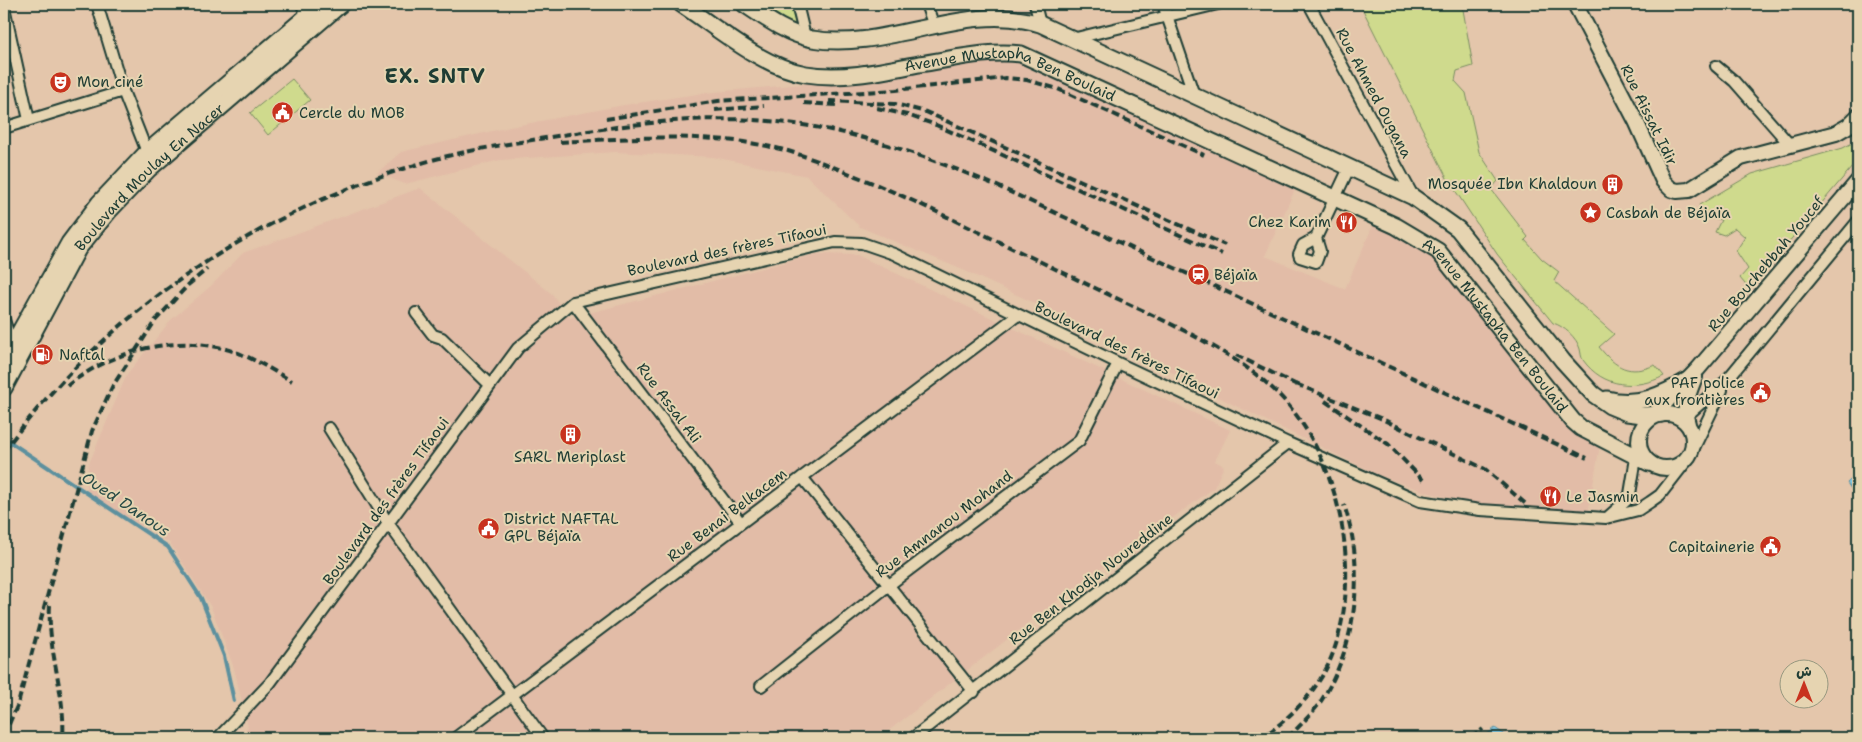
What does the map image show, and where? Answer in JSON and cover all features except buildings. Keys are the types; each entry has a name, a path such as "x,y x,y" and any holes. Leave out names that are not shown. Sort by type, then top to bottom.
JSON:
{"main road":[{"name":"Boulevard Moulay En Nacer","path":"4,360 68,243 99,203 147,152 304,10 321,4"},
{"name":"Boulevard Moulay En Nacer","path":"4,388 78,249 109,211 149,169 341,4"},
{"name":"Avenue Mustapha Ben Boulaid","path":"681,4 775,64 806,74 837,75 874,72 984,54 1021,54 1396,226 1438,251 1573,421 1581,428 1643,460"},
{"name":"Avenue Mustapha Ben Boulaid","path":"744,4 789,31 805,36 837,40 1006,17 1023,18 1040,24 1350,166 1413,197 1458,229 1563,362 1593,394 1610,406 1627,413 1668,418"},
{"name":"Rue Aissat Idir","path":"1575,4 1636,121 1663,180 1672,189 1677,191 1689,190 1742,158 1836,133 1848,126 1858,116"},
{"name":"Rue Bouchebbah Youcef","path":"1668,418 1693,374 1858,181"},
{"name":"Rue Bouchebbah Youcef","path":"1668,418 1685,403 1693,374"},
{"path":"1593,394 1619,401 1641,400 1668,392 1693,374"},
{"path":"1668,418 1692,433 1690,455 1673,468 1656,467 1643,460 1639,448 1639,440 1668,418"}],"street":[{"path":"97,4 123,91 147,152"},
{"path":"797,4 805,36"},
{"path":"926,4 934,26"},
{"path":"1035,4 1040,24"},
{"path":"1163,4 1194,95"},
{"path":"1072,39 1218,4"},
{"name":"Rue Ahmed Ougana","path":"1309,4 1413,197"},
{"path":"4,7 29,120"},
{"path":"1716,66 1734,81 1791,146"},
{"path":"4,128 123,91"},
{"path":"1316,238 1350,166"},
{"path":"1668,418 1709,399 1858,221"},
{"name":"Boulevard des frères Tifaoui","path":"218,738 270,683 518,348 573,302 835,242 862,244 894,254 1118,363 1397,492 1426,503 1480,510 1606,518 1638,510 1660,494 1690,455 1726,381"},
{"name":"Rue Assal Ali","path":"573,302 741,523"},
{"path":"416,313 433,335 442,338 490,385"},
{"name":"Rue Benai Belkacem","path":"455,738 1018,315"},
{"path":"4,320 12,345"},
{"name":"Rue Amnanou Mohand","path":"760,686 888,585 1079,441 1118,363"},
{"path":"329,428 388,523 543,738"},
{"name":"Rue Ben Khodja Noureddine","path":"913,738 974,692 1288,443"},
{"path":"1606,518 1620,508 1630,494 1643,460"},
{"path":"802,477 974,692"}],"shaded area":[{"path":"985,59 1019,59 1296,187 1265,256 1345,289 1374,223 1434,255 1600,445 1588,514 1524,511 1460,501 1423,491 1379,475 1234,405 1084,326 963,270 860,227 807,176 713,157 615,152 500,160 405,184 377,173 401,152 510,127 624,105 704,93 837,81"},
{"path":"420,188 552,294 570,318 817,254 857,255 1230,430 1215,461 1224,466 1214,488 1065,595 879,738 239,738 248,727 234,668 211,607 170,543 87,494 88,466 127,374 171,320 212,285 243,253"}],"green space":[{"path":"760,4 789,4 798,30"},
{"path":"1360,4 1462,4 1473,66 1457,71 1455,81 1466,93 1479,152 1498,181 1491,189 1528,237 1525,240 1542,259 1559,272 1554,281 1614,334 1599,347 1605,354 1617,365 1630,370 1638,370 1655,365 1664,376 1642,383 1620,384 1600,376 1583,360 1576,341 1566,330 1553,323 1497,254 1447,178"},
{"path":"292,79 310,100 268,135 250,113"},
{"path":"1858,140 1858,160 1749,289 1740,278 1748,269 1736,251 1745,237 1735,228 1724,235 1715,232 1721,220 1707,216 1699,205 1752,174 1843,148"}],"water":[{"path":"1858,473 1858,499 1847,483"},
{"path":"1495,728 1510,738 1482,738"}],"waterway":[{"name":"Oued Danous","path":"4,438 168,547 201,598 224,656 234,701"}],"railway":[{"path":"606,119 718,101 896,90 1006,78 1027,80 1058,89 1204,155"},
{"path":"829,101 895,104 926,112 1225,245"},
{"path":"804,103 837,105"},
{"path":"715,110 764,106"},
{"path":"877,108 907,115 936,125 1222,254"},
{"path":"4,451 45,400 91,352 141,309 194,270 250,236 308,206 369,180 432,160 462,153 639,124 723,119 778,122 862,137 916,154 969,174 1587,458"},
{"path":"560,142 646,138 703,138 760,145 803,156 919,204 1179,328 1212,345 1257,375 1271,387 1295,414 1315,445 1330,480 1340,518 1346,556 1345,595 1340,631 1328,665 1315,687 1300,706 1262,738"},
{"path":"4,735 18,704 92,431 112,387 155,321 188,285 207,269"},
{"path":"67,386 106,362 127,354 173,344 219,347 241,354 292,381"},
{"path":"1236,355 1301,387"},
{"path":"1296,384 1380,418 1485,469 1527,505"},
{"path":"1325,401 1388,444 1423,480"},
{"path":"1288,738 1319,704 1332,682 1342,658 1349,633 1354,607 1355,555 1344,505"},
{"path":"50,605 51,638 62,705 63,738"},
{"path":"1471,738 1483,729"}],"place":[{"name":"Mon ciné","path":"61,82"},
{"name":"Cercle du MOB","path":"283,113"},
{"name":"Mosquée Ibn Khaldoun","path":"1613,184"},
{"name":"Casbah de Béjaïa","path":"1590,213"},
{"name":"Chez Karim","path":"1347,222"},
{"name":"Béjaïa","path":"1198,275"},
{"name":"Naftal","path":"43,355"},
{"name":"PAF police aux frontières","path":"1761,392"},
{"name":"SARL Meriplast","path":"570,434"},
{"name":"Le Jasmin","path":"1550,497"},
{"name":"District NAFTAL GPL Béjaïa","path":"488,528"},
{"name":"Capitainerie","path":"1771,547"}],"district":[{"name":"EX. SNTV","path":"435,76"}]}
